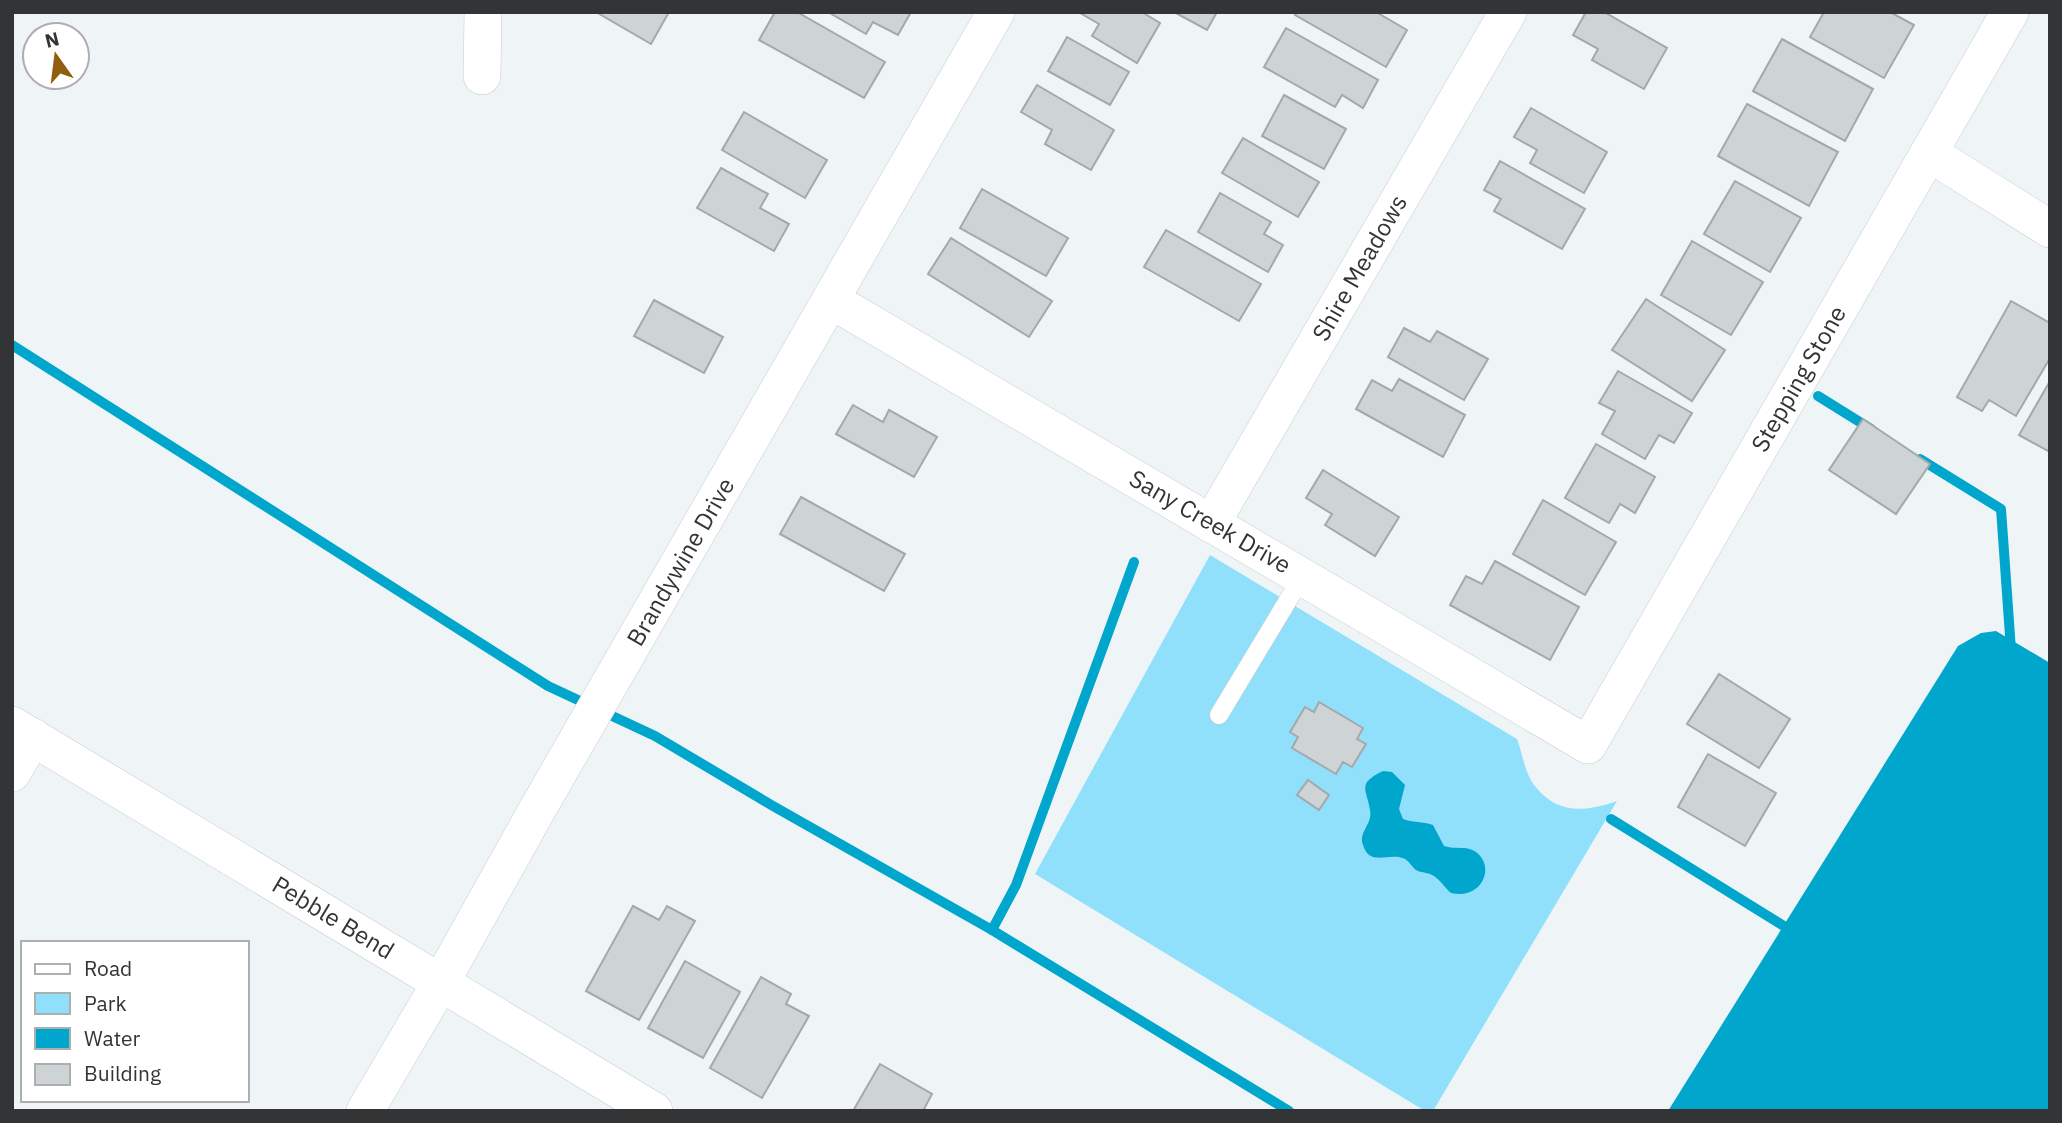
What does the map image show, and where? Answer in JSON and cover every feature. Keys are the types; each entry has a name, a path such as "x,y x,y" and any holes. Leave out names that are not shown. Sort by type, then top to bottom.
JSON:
{"street":[{"path":"482,76 483,12"},
{"name":"Brandywine Drive","path":"365,1111 996,12"},
{"name":"Shire Meadows","path":"1211,524 1508,12"},
{"name":"Stepping Stone","path":"1588,745 2010,12"},
{"path":"1929,153 2050,229"},
{"name":"Sany Creek Drive","path":"831,300 1588,745"},
{"path":"12,773 23,731"},
{"name":"Pebble Bend","path":"23,731 654,1111"}],"lane":[{"path":"1219,715 1302,577"}],"green space":[{"path":"1210,555 1517,739 1531,780 1552,802 1583,809 1617,801 1433,1111 1425,1111 1035,874"}],"water":[{"path":"1996,631 2050,663 2050,1111 1668,1111 1958,646 1981,633"},
{"path":"1383,771 1392,772 1405,785 1399,809 1403,819 1433,825 1444,846 1469,849 1482,858 1485,873 1478,887 1462,894 1451,893 1435,876 1416,870 1405,859 1375,857 1366,852 1362,836 1370,810 1365,788 1369,780"}],"building":[{"path":"596,12 669,12 651,44"},
{"path":"775,12 797,12 885,62 864,98 759,40"},
{"path":"828,12 911,12 898,35 873,22 866,34"},
{"path":"1142,12 1160,23 1137,63 1092,36 1099,24 1080,13"},
{"path":"1174,12 1217,12 1207,30"},
{"path":"1297,12 1376,12 1407,30 1386,67 1295,15"},
{"path":"1586,12 1604,12 1667,48 1644,89 1592,60 1598,49 1573,35"},
{"path":"1824,12 1890,12 1914,25 1884,78 1810,37"},
{"path":"1286,28 1378,80 1363,108 1342,95 1335,107 1264,67"},
{"path":"1067,37 1129,72 1110,105 1048,71"},
{"path":"1782,39 1873,89 1845,141 1753,91"},
{"path":"1037,85 1114,130 1091,170 1045,144 1052,130 1021,112"},
{"path":"1284,95 1346,129 1324,169 1262,136"},
{"path":"1747,104 1838,152 1809,206 1718,156"},
{"path":"1531,108 1607,152 1584,193 1530,163 1537,150 1514,137"},
{"path":"744,112 827,160 805,198 722,150"},
{"path":"1243,138 1319,182 1298,217 1222,173"},
{"path":"1500,161 1585,209 1562,249 1494,211 1501,199 1484,190"},
{"path":"721,168 768,194 760,208 789,224 774,251 697,208"},
{"path":"1735,181 1801,218 1770,272 1704,234"},
{"path":"982,189 1068,238 1046,276 960,228"},
{"path":"1220,193 1271,222 1264,234 1283,245 1268,272 1198,232"},
{"path":"1166,230 1261,284 1239,321 1144,267"},
{"path":"951,238 1052,301 1029,337 928,274"},
{"path":"1692,241 1763,282 1731,335 1661,295"},
{"path":"1646,299 1725,350 1692,401 1612,350"},
{"path":"654,300 723,337 704,373 634,336"},
{"path":"2011,301 2050,323 2050,358 2016,416 1989,400 1982,411 1957,397"},
{"path":"1404,328 1430,342 1437,331 1488,359 1464,400 1388,357"},
{"path":"1618,371 1692,413 1674,443 1659,435 1645,459 1602,434 1615,411 1599,403"},
{"path":"1399,379 1465,415 1443,457 1356,409 1372,380 1392,391"},
{"path":"2050,381 2050,448 2048,451 2019,435"},
{"path":"853,405 883,422 889,410 937,437 914,477 836,434"},
{"path":"1863,419 1930,464 1896,514 1829,470"},
{"path":"1596,444 1655,477 1635,513 1620,504 1609,523 1565,498"},
{"path":"1323,470 1399,517 1375,556 1325,525 1332,514 1306,498"},
{"path":"801,497 905,554 884,591 780,534"},
{"path":"1543,500 1616,542 1585,595 1513,554"},
{"path":"1495,561 1579,607 1550,660 1450,605 1466,576 1482,584"},
{"path":"1719,674 1790,719 1759,768 1687,724"},
{"path":"1319,702 1363,728 1357,739 1366,744 1352,767 1343,762 1336,774 1292,748 1298,737 1290,732 1305,707 1314,712"},
{"path":"1708,754 1776,793 1745,846 1678,807"},
{"path":"1308,780 1329,795 1319,810 1297,795"},
{"path":"633,906 659,920 667,906 695,921 639,1020 586,991"},
{"path":"685,961 740,992 703,1058 648,1028"},
{"path":"761,977 791,994 786,1004 809,1016 762,1098 710,1068"},
{"path":"880,1064 932,1094 923,1111 853,1111"}],"waterway":[{"path":"12,345 548,686 655,736 992,930 1289,1111"},
{"path":"1818,396 1871,429"},
{"path":"1920,459 2001,509 2011,650"},
{"path":"992,930 1016,885 1134,562"},
{"path":"1611,819 1795,933"}]}
